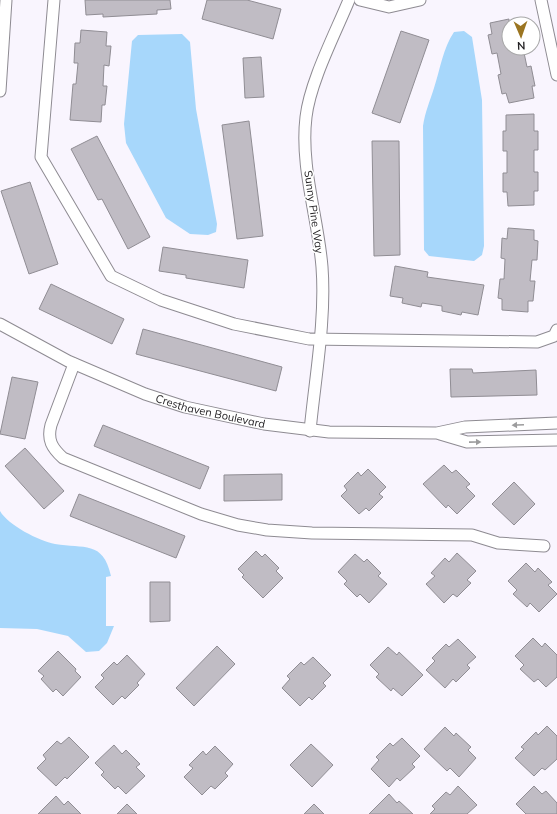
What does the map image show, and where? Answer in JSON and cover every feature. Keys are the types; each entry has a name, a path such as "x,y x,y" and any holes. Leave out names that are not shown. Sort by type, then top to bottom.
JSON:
{"street":[{"path":"0,91 2,13 6,0"},
{"path":"54,0 41,157 111,276 161,300 234,324 319,340 537,342 554,336 557,330"},
{"name":"Sunny Pine Way","path":"310,430 323,298 322,267 305,152 305,128 310,96 349,0"},
{"path":"360,0 389,7 420,0"},
{"path":"541,0 557,75"},
{"name":"Cresthaven Boulevard","path":"0,324 74,364 131,389 185,407 264,424 329,432 437,433 465,427 557,423"},
{"path":"74,364 48,434 52,447 62,458 201,514 238,525 267,530 312,533 472,536 498,543 544,546"},
{"name":"Cresthaven Boulevard","path":"437,433 467,442 557,440"}],"water":[{"path":"464,31 472,37 482,100 484,246 482,255 474,261 429,256 424,250 423,126 426,111 450,38 454,32"},
{"path":"182,34 190,42 196,109 217,224 216,232 208,235 190,234 166,218 126,143 124,124 132,41 138,35"},
{"path":"0,511 10,522 24,532 41,540 55,544 91,548 103,557 111,576 106,577 106,626 114,626 107,643 99,651 86,652 68,636 37,629 0,628"}],"building":[{"path":"85,0 170,0 171,9 157,10 157,14 103,17 103,14 86,15"},
{"path":"207,0 247,0 281,9 273,39 202,19"},
{"path":"501,21 501,56 525,56 527,67 531,66 535,86 532,86 534,98 509,103 506,93 502,94 498,75 501,74 497,53 492,54 488,35 492,34 490,23"},
{"path":"81,30 107,32 106,46 111,46 109,66 104,65 103,86 107,86 105,105 102,105 101,122 70,120 73,84 76,84 78,63 74,63 75,43 80,43"},
{"path":"401,31 429,40 400,123 372,113"},
{"path":"261,57 264,97 245,98 243,58"},
{"path":"534,114 534,131 538,131 538,150 534,150 534,172 538,172 538,191 534,191 534,205 508,206 507,192 503,192 503,173 507,173 507,151 503,151 503,131 506,131 506,115"},
{"path":"249,121 263,236 237,239 222,125"},
{"path":"97,136 150,237 128,249 102,199 98,200 71,149"},
{"path":"372,141 399,141 400,255 374,256"},
{"path":"30,182 58,264 29,274 1,191"},
{"path":"508,228 534,230 534,240 538,241 537,260 532,260 530,281 535,281 533,301 528,301 528,312 502,310 502,299 498,298 500,279 504,279 505,259 501,258 502,238 507,239"},
{"path":"163,247 248,260 244,288 186,278 186,275 159,271"},
{"path":"395,266 428,272 427,277 484,285 478,315 462,312 461,315 442,311 442,306 422,303 421,307 402,303 403,298 390,296"},
{"path":"51,284 124,319 112,344 39,309"},
{"path":"143,329 282,367 276,391 136,354"},
{"path":"450,369 472,369 473,373 536,370 537,395 451,397"},
{"path":"12,377 38,382 25,439 0,434"},
{"path":"103,425 209,467 200,489 94,446"},
{"path":"25,448 64,491 44,509 5,466"},
{"path":"444,465 452,473 456,470 470,484 466,487 475,496 457,514 448,505 446,508 423,484"},
{"path":"368,469 386,487 379,494 383,497 369,511 366,508 359,514 341,496 347,490 344,486 358,472 361,476"},
{"path":"282,474 282,500 224,501 224,475"},
{"path":"514,482 535,504 514,525 492,504"},
{"path":"79,494 185,536 176,558 70,516"},
{"path":"256,551 262,557 265,554 279,568 276,571 283,578 263,598 242,577 244,575 238,569"},
{"path":"457,553 476,571 467,580 471,583 457,597 453,594 444,603 426,584 435,576 431,573 445,558 449,562"},
{"path":"355,554 364,562 367,559 381,573 378,576 387,584 369,603 360,594 357,597 344,584 347,581 338,572"},
{"path":"526,563 535,572 538,568 552,582 548,585 557,594 539,612 530,603 527,607 513,594 517,590 508,581"},
{"path":"150,582 170,582 170,621 150,622"},
{"path":"533,638 542,647 545,643 557,655 557,677 546,687 538,679 534,682 520,669 524,665 515,656"},
{"path":"458,639 476,657 467,665 470,668 456,682 453,679 445,688 426,670 435,661 432,658 446,644 449,647"},
{"path":"217,646 235,664 194,706 176,688"},
{"path":"388,647 397,655 399,652 423,675 402,696 393,688 391,691 376,677 379,674 370,665"},
{"path":"58,651 76,669 75,671 81,677 63,696 56,689 53,692 41,679 44,676 38,671"},
{"path":"127,655 145,674 137,683 139,685 125,699 122,696 113,705 95,687 104,678 101,675 114,662 117,665"},
{"path":"313,657 331,675 323,683 326,686 312,700 309,697 300,706 282,688 290,679 287,676 301,662 304,665"},
{"path":"547,726 557,736 557,759 545,770 542,768 534,776 515,758 524,749 521,747 536,732 538,735"},
{"path":"445,727 454,736 456,733 471,747 468,750 476,758 459,777 450,768 447,771 424,749"},
{"path":"69,737 89,757 67,779 65,777 56,786 37,768 46,759 43,755 57,741 61,744"},
{"path":"402,738 420,756 412,764 415,767 400,781 397,778 389,787 371,769 379,760 376,757 390,743 393,746"},
{"path":"311,744 333,765 312,787 290,765"},
{"path":"114,745 122,754 126,750 140,764 136,767 145,776 126,794 118,786 115,789 101,775 104,772 95,763"},
{"path":"215,746 233,764 225,773 228,776 215,789 211,786 202,795 184,777 193,768 189,765 203,751 206,755"},
{"path":"458,786 477,805 467,814 430,814 435,809 432,806 446,792 450,795"},
{"path":"534,786 542,794 546,791 557,803 557,814 526,814 516,804"},
{"path":"389,794 397,803 399,801 413,814 369,814"},
{"path":"56,796 64,805 68,801 81,814 38,814"},
{"path":"127,804 137,814 117,814"},
{"path":"314,804 324,814 304,814"}]}
